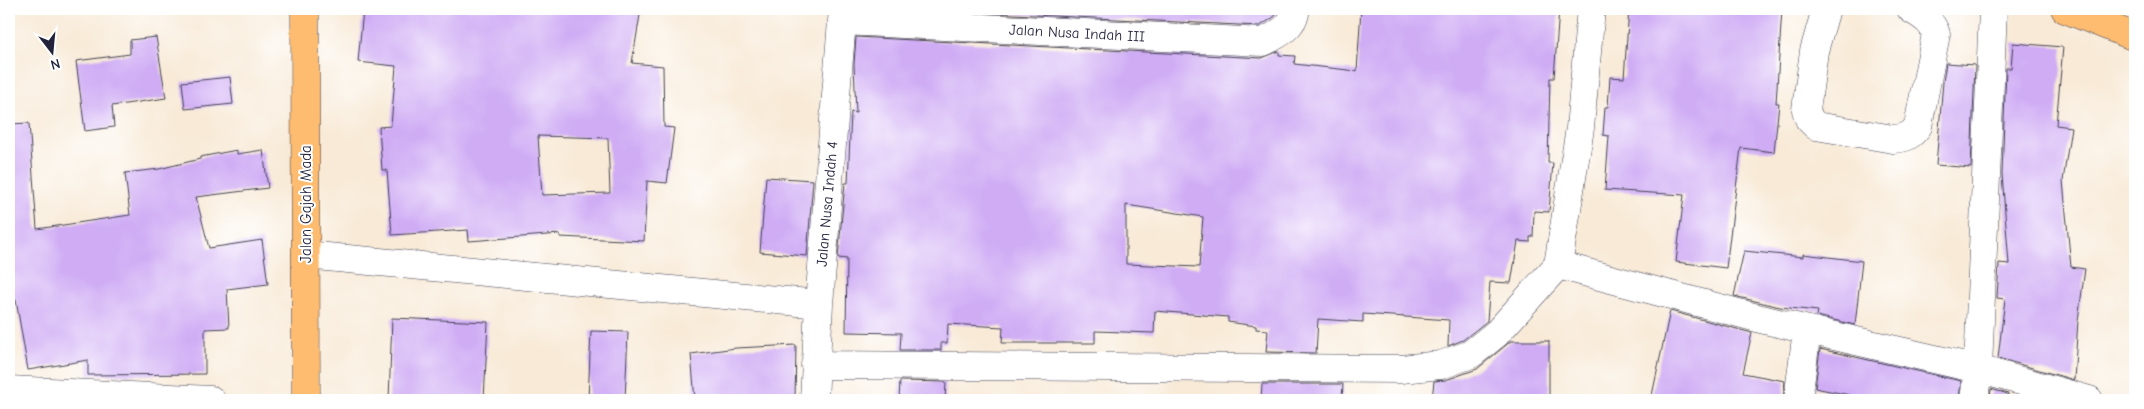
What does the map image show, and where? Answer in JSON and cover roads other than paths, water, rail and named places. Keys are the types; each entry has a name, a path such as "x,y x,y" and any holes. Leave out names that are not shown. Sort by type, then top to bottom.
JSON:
{"main road":[{"name":"Jalan Gajah Mada","path":"305,9 306,400"},
{"path":"2065,9 2135,37"}],"street":[{"name":"Jalan Nusa Indah III","path":"842,15 1263,42 1280,34 1295,17 1296,9"},
{"path":"815,365 1401,369 1441,365 1471,354 1497,333 1558,264 1580,128 1591,9"},
{"path":"1826,9 1814,51 1806,110 1809,119 1816,126 1893,139 1906,138 1918,126 1936,34 1928,19 1911,9"},
{"path":"1974,400 1978,370 1993,9"},
{"name":"Jalan Nusa Indah 4","path":"814,400 819,304 842,15"},
{"path":"306,255 819,304"},
{"path":"1558,264 1807,330 1978,370 2089,400"},
{"path":"1798,400 1807,330"},
{"path":"9,390 210,400"}]}
